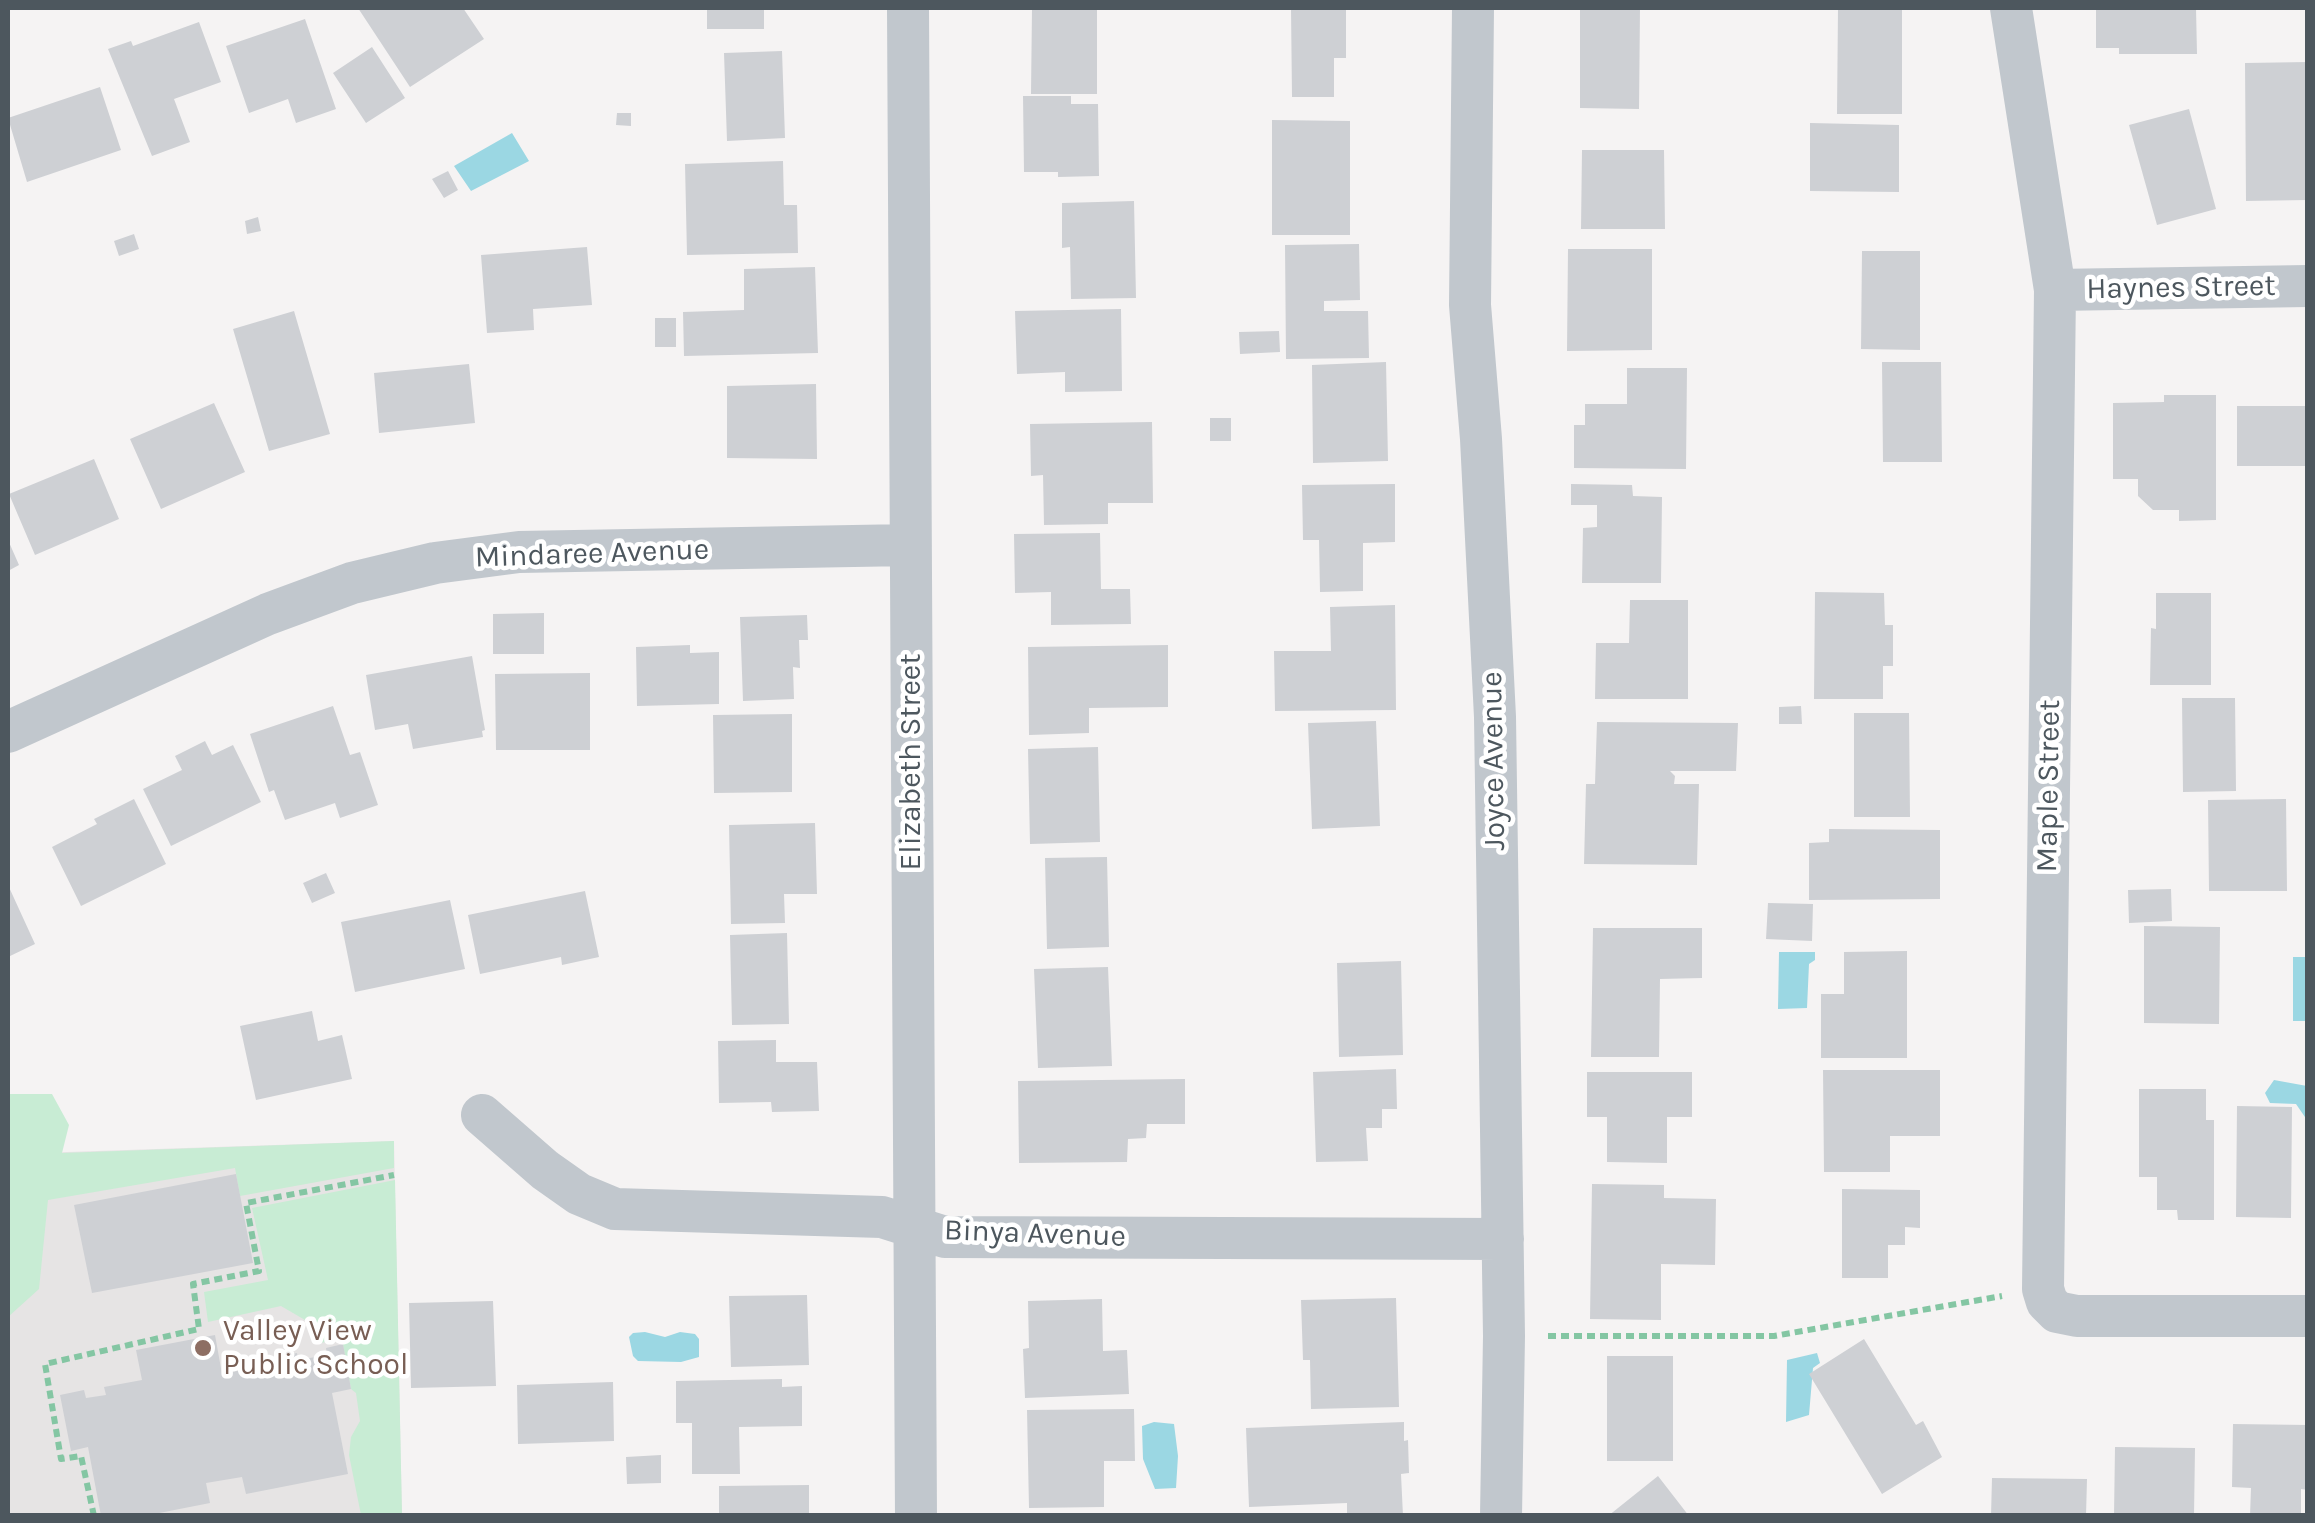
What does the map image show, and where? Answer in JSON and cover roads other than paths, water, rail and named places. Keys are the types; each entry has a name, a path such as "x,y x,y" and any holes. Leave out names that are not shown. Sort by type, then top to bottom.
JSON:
{"street":[{"name":"Elizabeth Street","path":"908,8 916,1516"},
{"name":"Joyce Avenue","path":"1473,8 1470,305 1495,717 1504,1336 1502,1516"},
{"name":"Maple Street","path":"2011,8 2055,290 2043,1288 2046,1302 2057,1312 2077,1316 2308,1316"},
{"name":"Haynes Street","path":"2055,290 2308,286"},
{"name":"Mindaree Avenue","path":"8,732 268,614 352,583 435,562 519,552 909,545"},
{"name":"Binya Avenue","path":"482,1115 544,1170 579,1194 615,1209 882,1217 945,1237 1503,1239"}],"water":[{"path":"512,133 529,161 471,191 454,166"},
{"path":"1779,952 1815,952 1815,960 1809,964 1807,1008 1778,1009"},
{"path":"2293,957 2307,957 2307,1021 2293,1021"},
{"path":"2274,1080 2307,1086 2307,1120 2296,1104 2270,1103 2265,1093"},
{"path":"645,1332 665,1337 680,1332 695,1334 699,1339 699,1357 681,1362 638,1361 629,1337"},
{"path":"1817,1353 1820,1363 1813,1368 1809,1415 1786,1422 1787,1360"},
{"path":"1154,1422 1174,1424 1176,1488 1155,1489 1143,1459 1142,1426"}],"place":[{"name":"Valley View Public School","path":"203,1348"}]}
